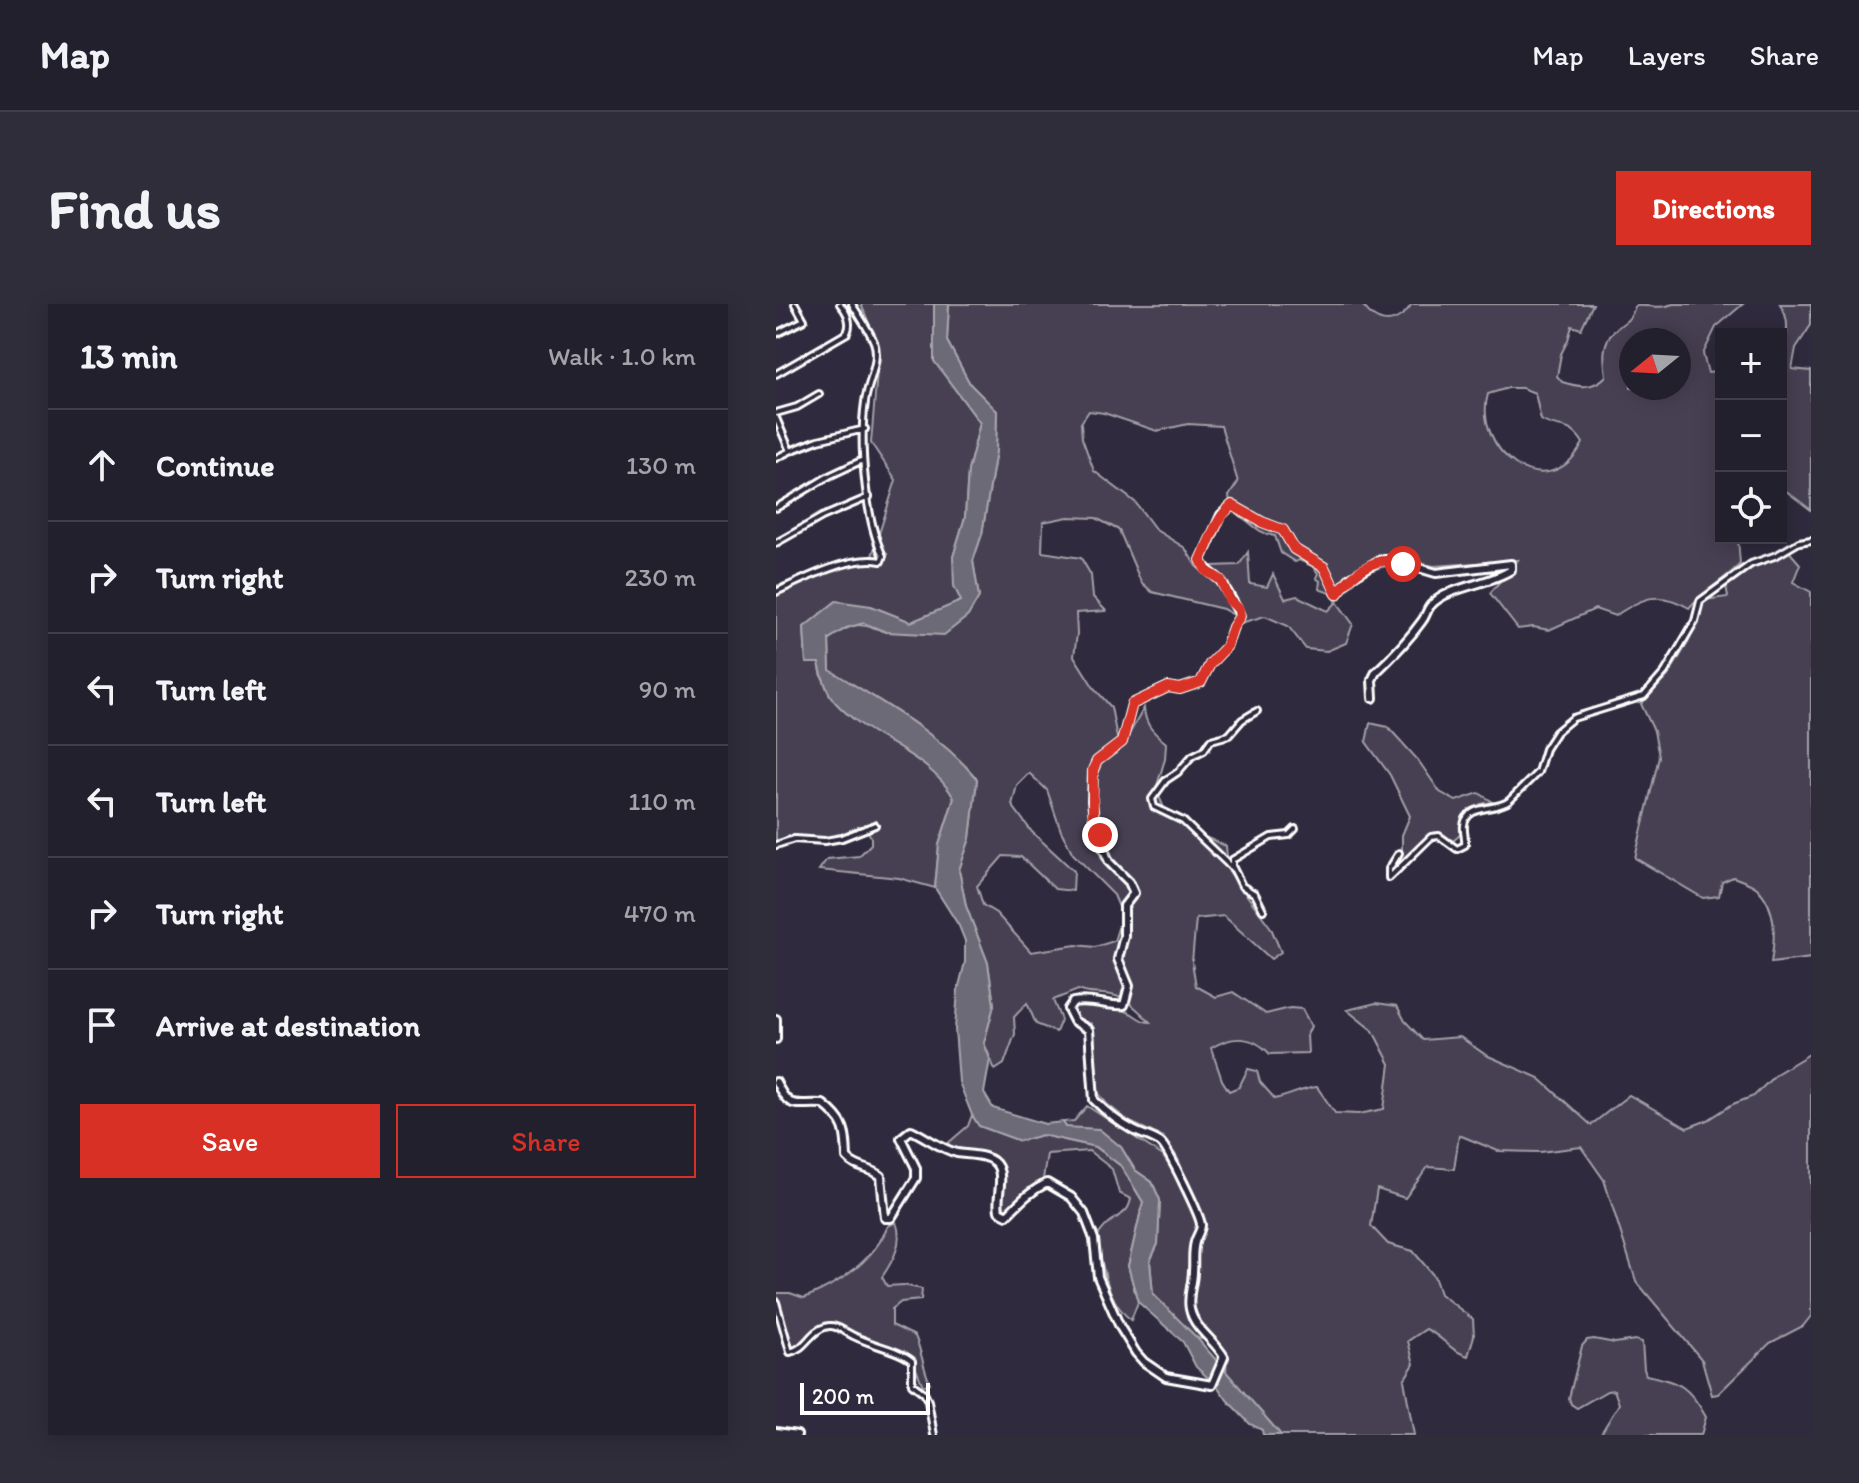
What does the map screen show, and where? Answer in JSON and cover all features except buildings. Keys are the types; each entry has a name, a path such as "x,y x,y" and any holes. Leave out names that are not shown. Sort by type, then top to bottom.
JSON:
{"street":[{"path":"776,334 804,320 795,304"},
{"path":"776,374 847,333 846,311 840,304"},
{"path":"777,589 855,562 881,561 883,556 876,541 863,460 865,402 873,372 875,344 852,304"},
{"path":"790,451 776,416 819,394"},
{"path":"776,458 818,440 865,429"},
{"path":"776,508 829,476 863,460"},
{"path":"776,543 822,517 869,497"},
{"path":"776,1082 788,1102 793,1105 823,1104 840,1121 846,1129 847,1158 855,1166 876,1171 881,1176 885,1218 891,1218 899,1209 916,1178 916,1168 901,1138 911,1130 945,1149 992,1159 1000,1172 996,1200 1003,1214 1007,1215 1029,1193 1047,1183 1059,1189 1079,1204 1084,1213 1094,1239 1098,1277 1120,1327 1136,1353 1166,1377 1212,1385 1224,1357 1209,1341 1191,1313 1189,1299 1193,1272 1191,1262 1195,1239 1201,1227 1199,1217 1174,1162 1162,1144 1131,1129 1094,1100 1089,1030 1074,1021 1068,1009 1073,1002 1084,1000 1124,1005 1129,986 1118,959 1124,936 1124,906 1134,893 1129,882 1109,862 1106,848 1095,827 1093,770 1097,761 1122,742 1132,704 1168,687 1180,689 1201,682 1210,664 1226,647 1240,616 1239,609 1229,600 1221,580 1206,571 1201,560 1221,515 1232,505 1283,530 1294,549 1324,567 1337,594 1350,578 1380,560 1392,560 1436,573 1511,564 1511,570 1503,576 1448,595 1429,606 1426,617 1376,672 1372,680 1373,698"},
{"path":"1399,853 1389,869 1389,878 1431,837 1439,836 1457,849 1465,845 1468,815 1509,801 1538,772 1545,749 1564,725 1593,710 1644,696 1665,672 1695,621 1700,601 1751,564 1777,555 1799,542 1811,540"},
{"path":"1234,870 1183,821 1154,807 1152,799 1187,759 1204,750 1211,740 1229,735 1242,720 1257,711"},
{"path":"776,845 794,839 825,841 842,838 875,825"},
{"path":"1263,910 1255,894 1242,886 1232,863 1236,857 1271,837 1289,835 1295,829"},
{"path":"776,1019 776,1039"},
{"path":"776,1302 790,1352 800,1349 821,1328 834,1326 869,1344 907,1356 912,1361 912,1384 924,1393 928,1401 934,1435"},
{"path":"776,1432 797,1435"}],"shaded area":[{"path":"861,304 934,304 934,361 980,423 968,471 965,517 953,557 962,601 911,622 871,606 804,627 806,663 819,662 822,677 866,727 902,748 943,779 954,798 939,845 935,888 899,878 819,870 827,859 859,856 871,844 867,830 832,841 794,840 776,847 776,586 872,556 896,480 871,443 879,348"},
{"path":"934,304 949,304 947,341 970,384 997,411 996,451 982,534 973,561 979,597 968,616 944,635 886,632 864,623 846,628 829,639 830,670 927,732 977,779 970,838 959,870 966,906 988,963 994,1005 984,1043 990,1059 984,1093 993,1108 1045,1124 1063,1122 1066,1127 1099,1129 1121,1147 1135,1170 1152,1182 1160,1200 1158,1244 1150,1261 1153,1294 1197,1338 1281,1435 1263,1435 1262,1430 1250,1424 1196,1367 1183,1342 1138,1302 1128,1266 1143,1202 1121,1166 1096,1147 1042,1135 1020,1141 979,1126 972,1115 959,1082 955,1029 965,941 935,888 939,845 954,798 929,769 849,715 829,694 819,663 806,663 804,627 836,601 871,606 911,622 961,601 954,586 953,557 965,517 968,471 980,423 934,361"},
{"path":"949,304 1362,304 1374,317 1387,321 1400,317 1412,304 1593,304 1581,329 1572,326 1561,354 1557,376 1562,382 1585,386 1596,384 1606,376 1604,352 1607,341 1614,331 1629,318 1635,306 1743,304 1715,328 1703,354 1708,373 1715,372 1715,544 1738,544 1740,564 1689,608 1669,599 1651,598 1615,616 1595,609 1549,630 1533,627 1518,629 1490,593 1518,560 1434,566 1400,559 1396,565 1377,568 1362,576 1337,602 1330,593 1319,589 1318,573 1312,566 1299,560 1295,562 1281,553 1275,536 1268,535 1231,511 1229,496 1238,482 1221,426 1188,424 1157,431 1089,411 1081,423 1082,438 1094,471 1135,502 1156,530 1185,548 1196,566 1219,586 1237,612 1234,615 1223,609 1152,592 1141,582 1119,530 1096,518 1068,517 1043,522 1042,552 1081,558 1091,575 1093,597 1106,611 1076,613 1074,656 1094,688 1111,707 1117,738 1127,738 1144,708 1150,728 1166,743 1165,759 1156,789 1164,808 1187,819 1198,834 1226,846 1228,870 1271,928 1281,952 1271,959 1224,916 1196,919 1192,962 1196,986 1216,997 1233,992 1266,1014 1290,1008 1302,1009 1311,1026 1307,1035 1308,1053 1270,1054 1257,1043 1242,1039 1211,1048 1229,1091 1239,1087 1248,1069 1257,1071 1260,1082 1275,1099 1317,1087 1335,1113 1359,1114 1384,1109 1390,1064 1373,1031 1347,1010 1376,1003 1397,1006 1405,1021 1423,1040 1460,1037 1486,1055 1539,1078 1591,1125 1629,1095 1687,1128 1754,1096 1776,1074 1811,1053 1811,1316 1803,1326 1770,1343 1718,1394 1712,1395 1702,1360 1636,1281 1604,1180 1581,1147 1540,1152 1498,1151 1459,1135 1454,1169 1428,1167 1405,1198 1377,1189 1371,1226 1388,1244 1413,1251 1434,1276 1440,1294 1473,1319 1474,1336 1468,1356 1426,1329 1408,1341 1414,1364 1404,1380 1414,1435 1281,1435 1226,1373 1227,1357 1224,1351 1210,1340 1193,1311 1197,1252 1206,1224 1177,1157 1163,1137 1130,1122 1107,1104 1097,1091 1092,1024 1075,1018 1072,1007 1100,1005 1150,1022 1123,999 1078,990 1053,1000 1061,1020 1056,1032 1036,1024 1027,1003 1014,1017 1015,1034 1004,1064 995,1070 984,1043 994,1005 988,963 966,906 959,870 970,838 977,779 927,732 830,671 829,639 844,630 862,625 886,632 979,597 973,561 982,534 996,451 997,412 970,384 947,341","holes":["1508,388 1522,388 1535,393 1541,420 1568,429 1578,436 1583,443 1568,463 1550,472 1532,472 1501,451 1491,434 1486,414 1488,394","1029,773 1047,790 1061,831 1073,854 1114,895 1119,907 1119,925 1114,941 1095,947 1076,945 1031,952 996,913 983,905 977,886 1003,856 1021,857 1055,889 1073,891 1074,871 1032,832 1012,805 1017,785"]},
{"path":"1780,304 1811,304 1811,325 1796,348 1792,369 1811,371 1811,510 1787,492 1785,315"},
{"path":"1787,549 1800,564 1793,582 1811,592 1811,958 1771,963 1772,914 1757,888 1733,877 1722,882 1719,896 1703,898 1635,858 1659,757 1654,731 1641,704 1668,676 1686,646 1704,600 1728,597 1726,585 1751,567 1787,553"},
{"path":"1248,552 1250,584 1267,587 1273,574 1285,599 1297,596 1328,611 1337,602 1353,624 1346,643 1327,651 1306,649 1288,626 1265,616 1244,622 1238,601 1211,570 1212,566 1239,565"},
{"path":"1370,723 1388,727 1418,760 1440,792 1456,801 1479,793 1493,802 1481,804 1463,816 1460,835 1453,841 1442,834 1431,834 1392,871 1402,851 1402,835 1410,816 1390,775 1366,742"},
{"path":"1087,1106 1163,1156 1178,1180 1197,1222 1190,1249 1185,1301 1191,1324 1203,1339 1197,1338 1173,1317 1153,1294 1150,1261 1158,1244 1160,1200 1152,1182 1135,1170 1121,1147 1066,1127 1063,1122 1074,1121"},
{"path":"972,1115 979,1126 1020,1141 1042,1135 1096,1147 1121,1166 1143,1202 1128,1266 1138,1302 1131,1320 1111,1293 1096,1238 1130,1204 1131,1199 1119,1193 1112,1169 1089,1151 1047,1154 1043,1179 1028,1188 1007,1210 1001,1204 1003,1176 996,1157 946,1145 968,1126"},
{"path":"896,1222 898,1244 882,1277 887,1286 922,1289 921,1300 901,1302 892,1309 892,1325 915,1336 930,1383 923,1386 911,1356 871,1343 839,1326 822,1325 797,1348 792,1346 776,1293 790,1293 804,1298 829,1286 864,1261 888,1226"},
{"path":"1587,1340 1615,1343 1642,1342 1646,1375 1667,1380 1689,1392 1706,1417 1701,1435 1600,1435 1619,1404 1614,1390 1577,1408 1569,1398 1582,1346"}],"route":[{"path":"1100,835 1093,815 1093,770 1097,761 1122,742 1132,704 1168,687 1180,689 1201,682 1210,664 1226,647 1240,616 1221,580 1206,571 1201,560 1214,528 1229,507 1232,505 1283,530 1294,549 1324,567 1337,594 1350,578 1380,560 1403,564"}]}
